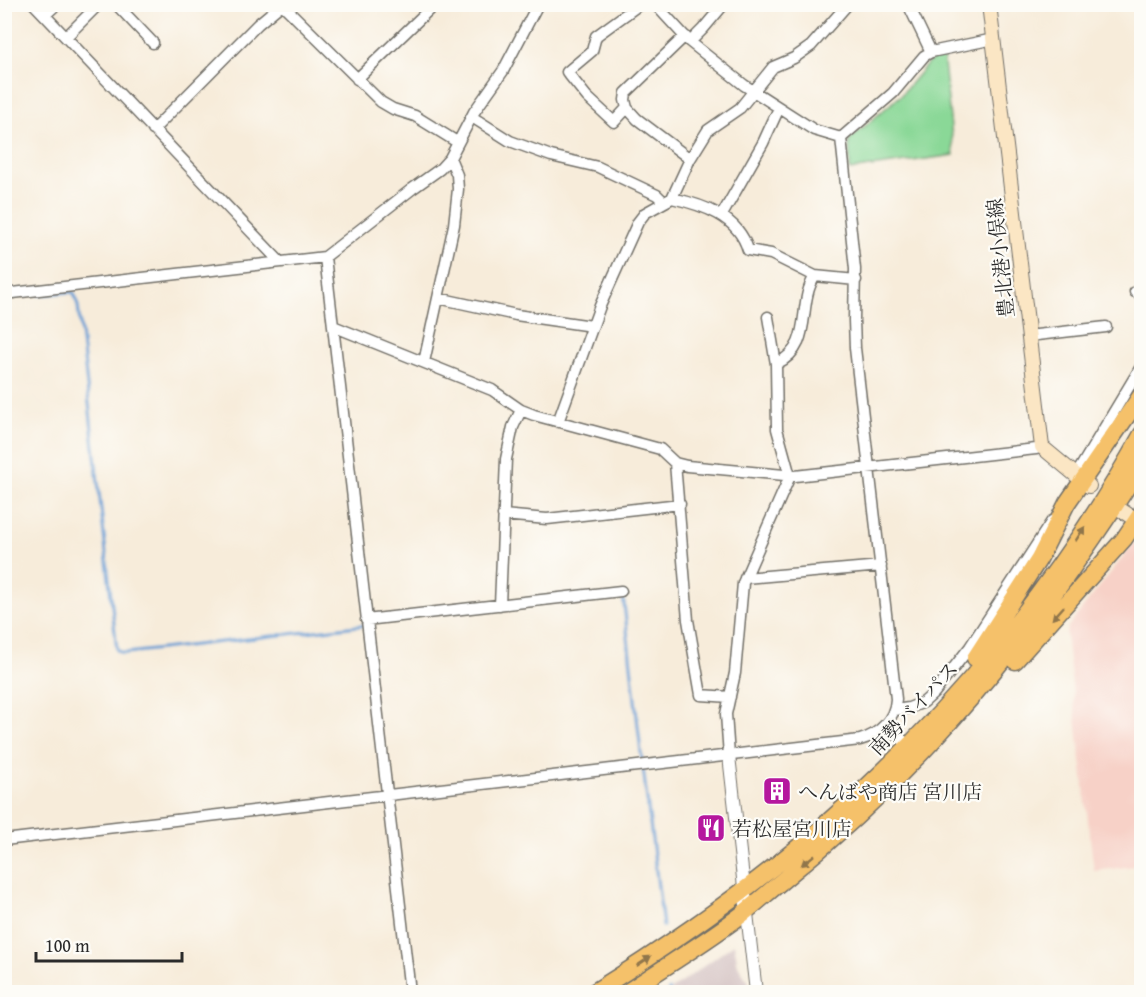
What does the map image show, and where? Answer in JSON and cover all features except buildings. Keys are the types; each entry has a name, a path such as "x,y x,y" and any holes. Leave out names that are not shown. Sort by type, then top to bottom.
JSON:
{"highway":[{"path":"915,750 1039,559 1067,503 1142,394"},
{"name":"南勢バイパス","path":"627,993 745,911 816,853 886,791 962,689 1033,602 1095,512 1142,434"},
{"name":"南勢バイパス","path":"594,993 675,939 743,889 828,822 871,783 915,750 1001,663 1112,510 1142,463"},
{"path":"915,750 956,728 1140,519"}],"main road":[{"name":"豊北港小俣線","path":"989,4 1042,447"},
{"path":"1042,447 1082,481"},
{"path":"1121,510 1140,519"}],"street":[{"path":"34,4 280,262"},
{"path":"45,15 57,4"},
{"path":"66,37 99,4"},
{"path":"116,4 153,43"},
{"path":"153,130 258,24 282,4 387,106 415,116 457,142"},
{"path":"357,79 435,4"},
{"path":"627,108 614,122 587,97 567,72 592,51 596,36 640,4"},
{"path":"655,4 687,39 744,85 814,130 841,138"},
{"path":"690,159 637,119 627,108 626,93 687,39 703,29 724,4"},
{"path":"558,422 613,273 638,222 645,213 668,200 708,130 740,108 773,66 794,58 811,46 848,4"},
{"path":"908,4 931,52"},
{"path":"4,294 325,257 440,169 450,158 472,117 503,71 535,5"},
{"path":"841,138 893,93 924,56 931,52 994,39"},
{"path":"722,215 779,108"},
{"path":"472,117 510,141 551,156 598,167 668,200 702,206 722,215 736,226 748,250 771,254 815,276 856,280"},
{"path":"4,840 729,756 871,737 884,726 895,710 896,699 855,348 856,280 841,138"},
{"path":"424,362 454,225 458,189 457,175 450,158"},
{"path":"325,257 410,993"},
{"path":"776,364 794,350 798,343 803,329 806,298 815,276"},
{"path":"438,298 516,315 592,326"},
{"path":"756,993 726,726 736,661 744,578 790,476 777,429 776,364 768,317"},
{"path":"333,326 492,390 521,410 660,449 675,463 790,476 1042,447"},
{"path":"1028,336 1106,327"},
{"path":"1082,481 1142,365"},
{"path":"500,605 508,444 521,410"},
{"path":"675,463 688,620 700,695 730,697"},
{"path":"895,710 916,705 934,693 970,647 1043,532 1067,503"},
{"path":"503,515 547,519 680,504"},
{"path":"744,578 880,566"},
{"path":"367,623 621,591"},
{"path":"884,726 915,750"}],"shaded area":[{"path":"1141,537 1141,865 1094,871 1066,634 1068,627"},
{"path":"734,944 737,959 735,960 748,979 749,992 671,992 671,990"}],"green space":[{"path":"943,54 954,155 850,170 849,140 901,95 929,62"}],"waterway":[{"path":"39,295 71,292 74,293 78,306 117,650 127,653 366,625"},
{"path":"620,596 623,595 642,761"},
{"path":"643,768 663,926"}],"place":[{"name":"へんばや商店 宮川店","path":"777,791"},
{"name":"若松屋宮川店","path":"711,828"}]}
